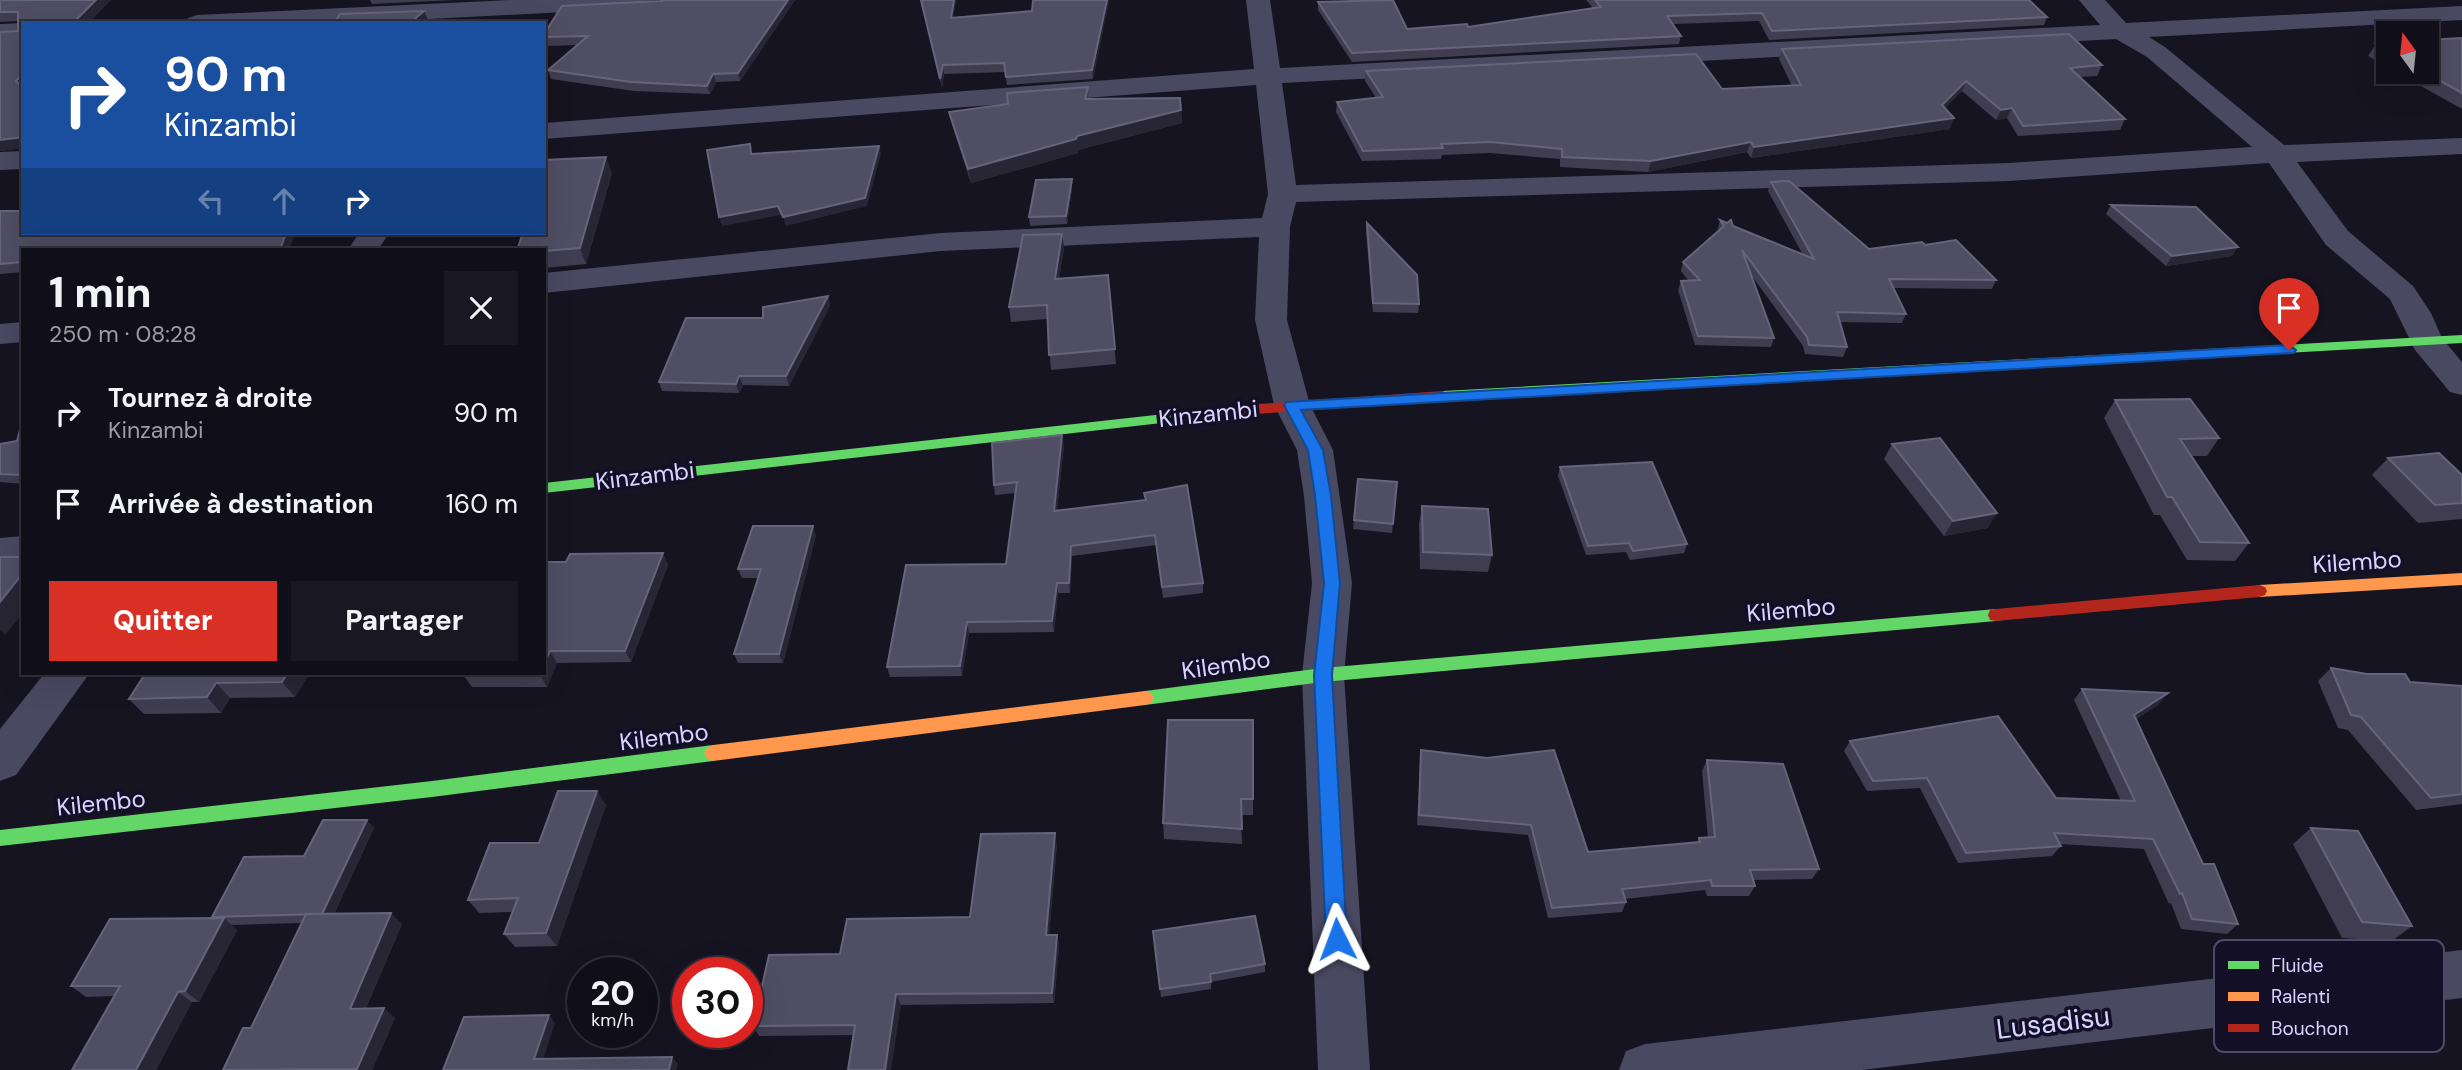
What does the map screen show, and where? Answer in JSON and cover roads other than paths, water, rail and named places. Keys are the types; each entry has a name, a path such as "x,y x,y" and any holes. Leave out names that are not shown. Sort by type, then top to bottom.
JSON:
{"street":[{"path":"247,21 525,10 662,0"},
{"path":"1258,0 1270,76 1279,210 1271,320 1292,405 1315,450 1323,496 1332,583 1323,675 1344,1070"},
{"path":"2091,0 2118,29 2156,52 2277,154 2337,238 2402,293 2415,313 2427,342 2462,384"},
{"path":"546,131 959,99 1100,91 1270,76 2118,29 2462,13"},
{"path":"0,32 21,31"},
{"path":"546,283 1279,210 2462,146"},
{"path":"0,161 21,160"},
{"path":"0,334 21,332"},
{"name":"Kinzambi","path":"546,488 1292,405 2462,339"},
{"path":"0,552 21,550"},
{"name":"Kilembo","path":"0,838 432,789 1323,675 2275,590 2462,579"},
{"path":"0,762 67,675"},
{"name":"Lusadisu","path":"2444,976 2462,974"},
{"name":"Lusadisu","path":"1645,1070 2214,1003"}]}
